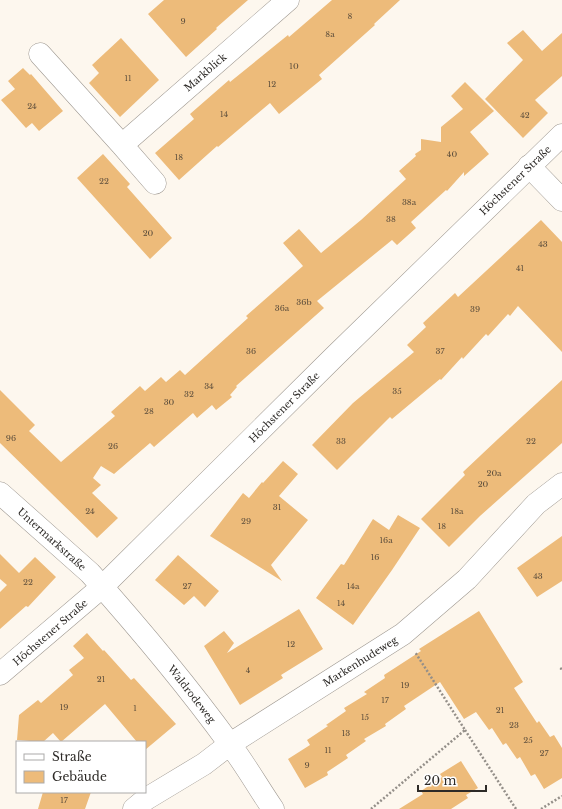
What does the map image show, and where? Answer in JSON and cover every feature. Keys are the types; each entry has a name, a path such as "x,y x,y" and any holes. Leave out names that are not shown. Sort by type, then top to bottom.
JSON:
{"street":[{"name":"Markblick","path":"122,145 288,0"},
{"path":"40,54 155,183"},
{"name":"Höchstener Straße","path":"0,674 102,587 335,356 562,135"},
{"path":"529,166 562,200"},
{"name":"Markenhudeweg","path":"134,809 146,799 204,764 230,744 403,634 467,578 536,504 562,484"},
{"name":"Untermarkstraße","path":"0,493 90,573 102,587"},
{"name":"Waldrodeweg","path":"102,587 170,666 230,744 272,809"}],"path":[{"path":"403,634 516,809"},
{"path":"371,809 465,730"},
{"path":"541,809 562,796"}],"building":[{"path":"164,0 248,0 186,57 148,14"},
{"path":"332,0 400,0 374,24 375,25 319,75 322,79 279,114 270,103 218,147 217,146 179,180 155,153 194,119 190,114 229,80 230,82 288,35 289,37"},
{"path":"523,30 542,51 562,33 562,76 535,100 548,113 523,138 485,99 523,60 507,43"},
{"path":"121,38 159,80 120,117 89,83 99,73 92,65"},
{"path":"23,68 30,75 31,74 63,111 39,131 32,123 26,128 1,100 15,89 8,81"},
{"path":"465,82 494,111 470,132 489,154 464,176 464,172 447,191 446,190 411,222 416,228 397,245 392,240 317,301 324,308 236,386 237,387 230,395 232,397 216,410 212,405 197,418 193,413 154,447 150,443 114,474 101,466 93,478 101,485 92,493 118,518 97,538 0,443 0,390 35,425 29,431 61,462 115,416 111,412 140,386 145,391 161,377 166,382 180,370 185,375 248,318 246,316 303,266 283,243 299,229 321,253 361,220 406,179 399,171 416,156 415,154 421,150 421,139 441,142 441,127 463,109 451,96"},
{"path":"103,154 130,184 127,187 172,238 150,259 77,178"},
{"path":"541,220 562,242 562,352 518,306 510,316 508,314 488,336 486,334 463,359 462,357 441,380 440,379 392,419 390,417 337,470 312,445 353,403 414,352 407,345 426,327 423,323 455,293 458,297"},
{"path":"562,380 562,443 480,516 449,547 421,519 465,475 463,472"},
{"path":"283,461 298,474 279,496 308,520 271,565 282,581 210,536 243,493 249,498 262,482 263,483"},
{"path":"398,515 420,528 353,625 316,598 341,564 344,565 373,519 389,530"},
{"path":"562,536 562,581 537,597 517,568"},
{"path":"0,554 19,573 35,557 56,577 28,607 26,606 0,629 0,592 7,585 0,579"},
{"path":"178,555 219,591 205,607 194,596 184,605 155,580"},
{"path":"299,609 323,649 281,675 283,678 240,705 204,646 224,631 234,643 227,653"},
{"path":"479,611 523,682 514,688 537,723 539,721 550,737 554,735 562,748 562,778 544,789 535,774 531,776 520,757 517,759 506,743 503,745 492,728 489,730 476,712 464,719 440,682 404,706 406,709 385,724 386,726 364,739 366,741 346,755 348,758 327,772 328,775 305,788 288,759 310,745 307,740 328,726 326,725 346,711 344,708 367,694 364,692 385,678 384,675 421,651 419,649"},
{"path":"87,633 131,680 134,678 176,724 146,749 146,741 136,741 105,704 62,741 60,741 53,733 44,741 17,740 19,715 38,700 41,703 73,675 69,670 84,658 73,646"},
{"path":"461,761 478,788 466,795 468,798 451,809 399,809 423,794 421,791 442,777 440,774"},
{"path":"43,793 91,793 85,809 38,809"}]}
